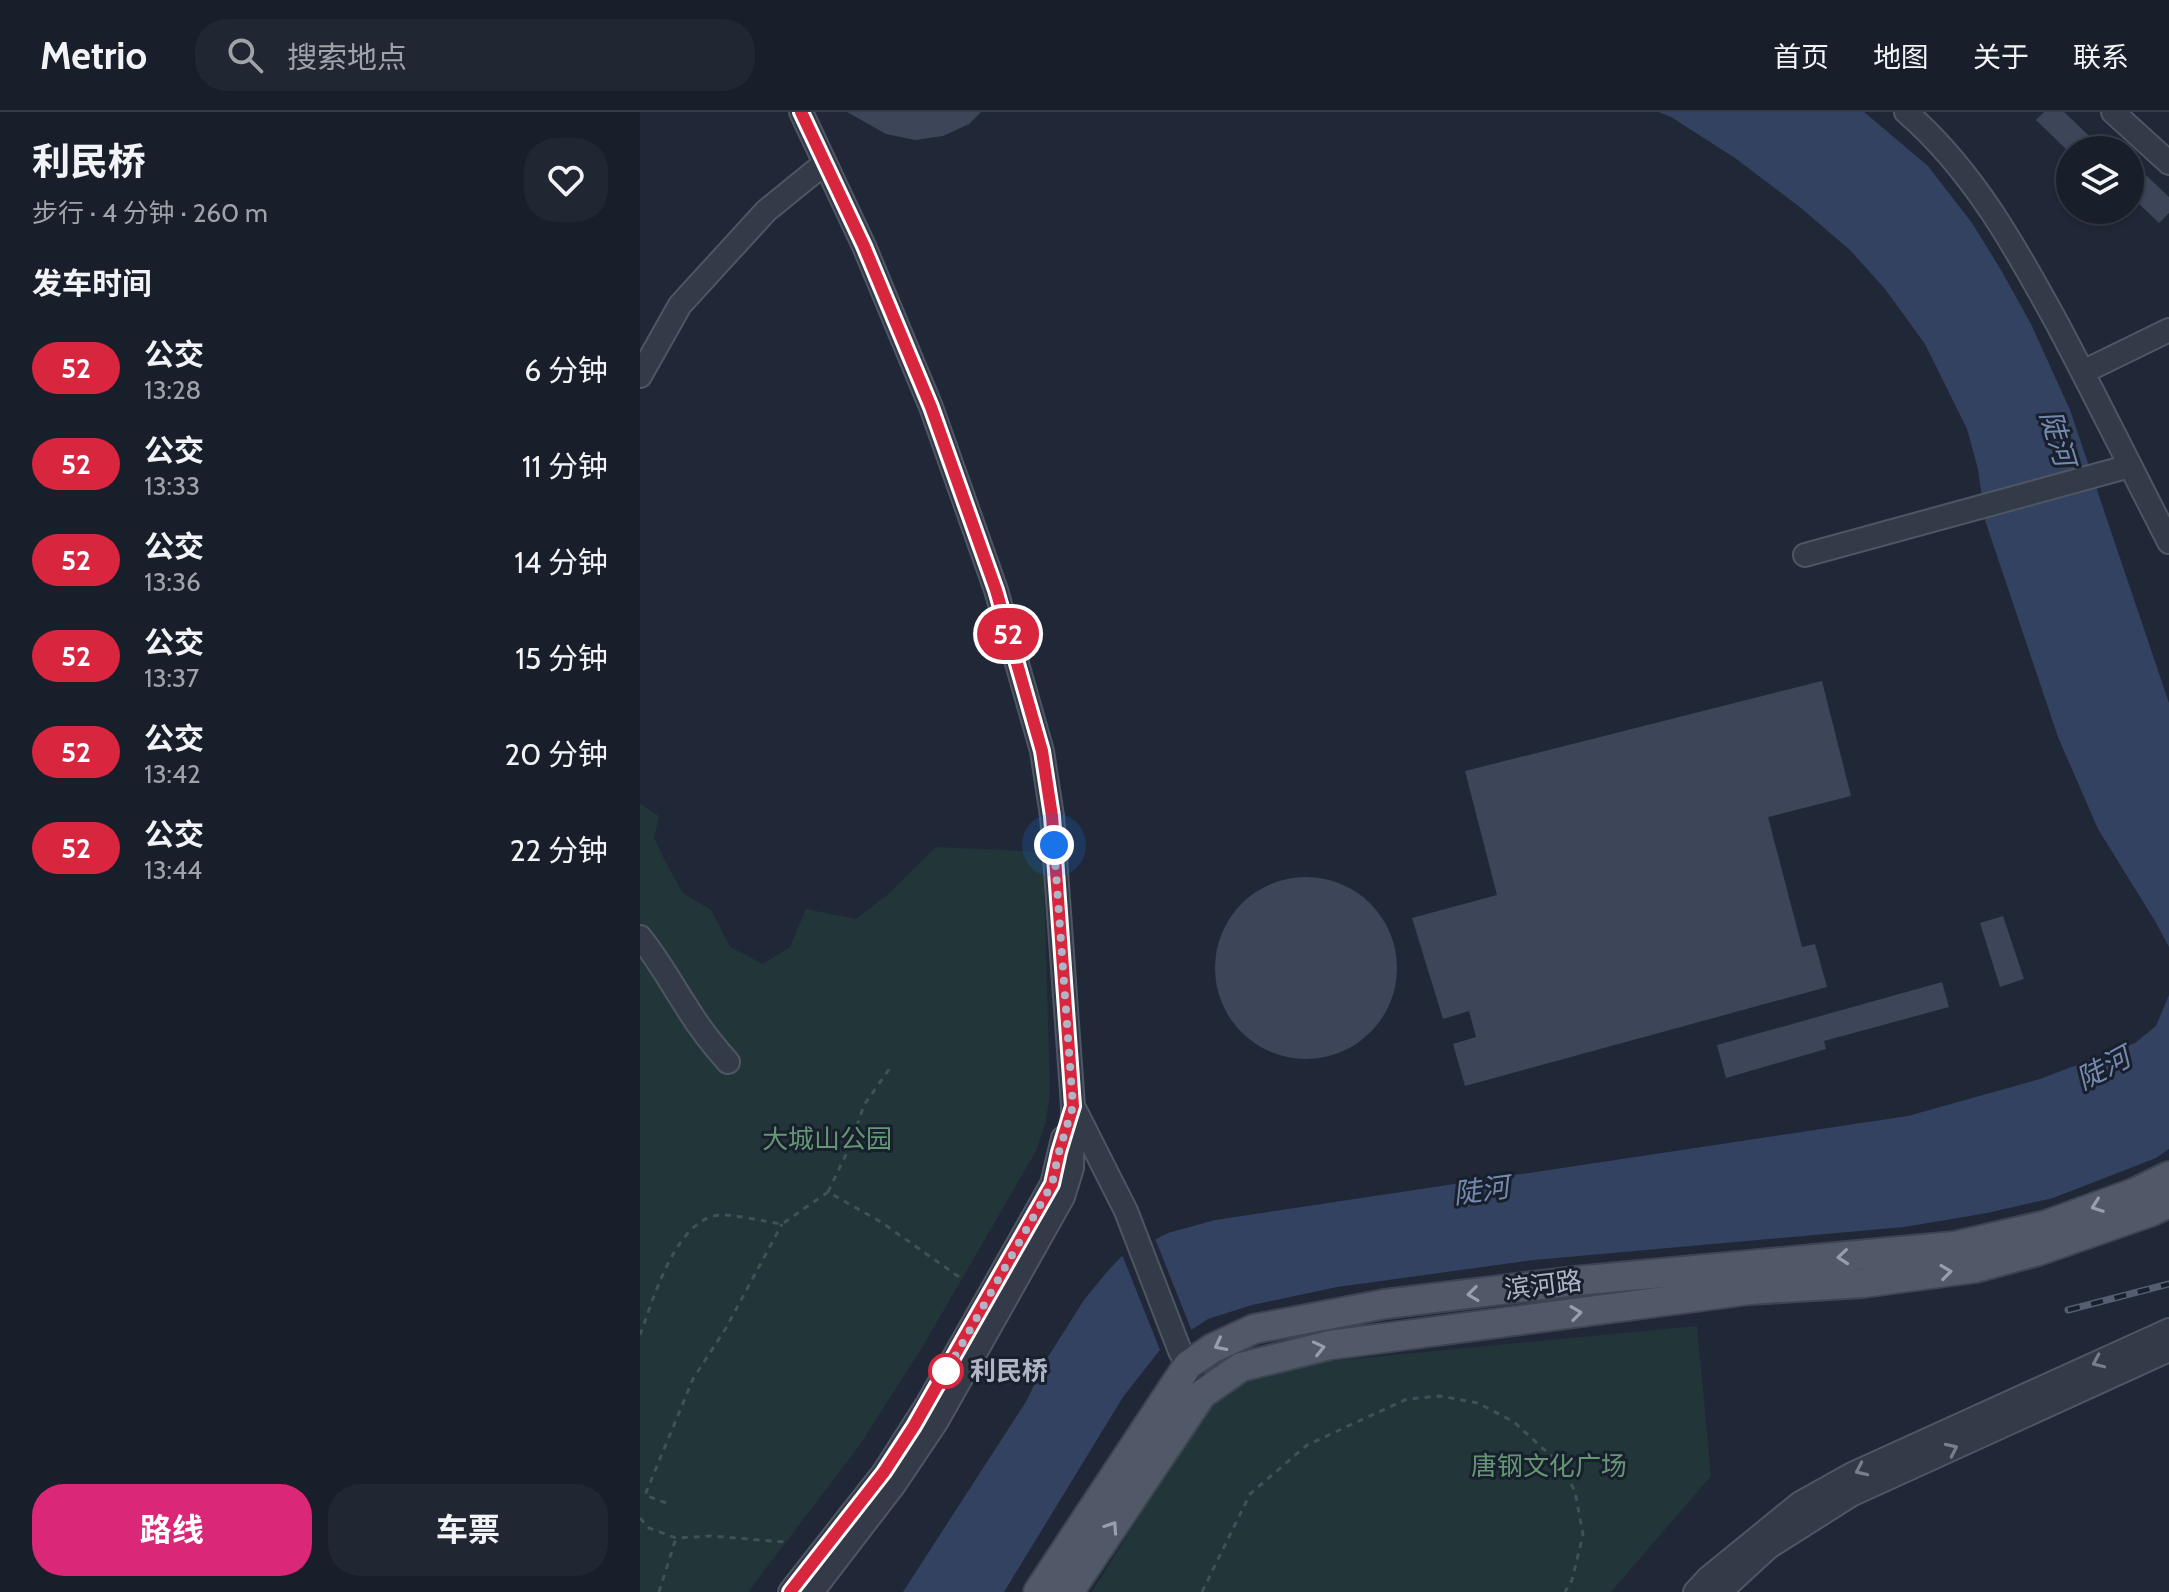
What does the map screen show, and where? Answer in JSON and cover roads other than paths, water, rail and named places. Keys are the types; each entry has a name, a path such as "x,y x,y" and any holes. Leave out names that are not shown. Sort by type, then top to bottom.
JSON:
{"main road":[{"name":"滨河路","path":"1038,1592 1184,1358 1254,1329 1385,1304 1575,1281 1955,1246 2046,1225 2134,1193 2169,1176"},
{"name":"滨河路","path":"1069,1592 1202,1394 1241,1367 1330,1345 1749,1290 1863,1283 1975,1268 2038,1251 2169,1203"}],"street":[{"path":"801,112 864,246 931,407 996,590 1042,751 1052,816 1073,1106 1072,1168 1063,1197 937,1421 894,1485 812,1592"},
{"path":"1906,112 1968,179 2013,242 2169,542"},
{"path":"2113,112 2169,163"},
{"path":"640,376 680,305 766,211 825,163"},
{"path":"2083,372 2169,330"},
{"path":"1805,555 2130,466"},
{"path":"640,937 710,1042 728,1062"},
{"path":"1073,1106 1126,1211 1184,1358 1202,1394"},
{"path":"790,1592 884,1472 928,1403 1052,1184 1073,1106"},
{"path":"1695,1592 1800,1503 1852,1474 2169,1330"},
{"path":"1720,1592 1769,1547 1851,1495 2169,1350"}],"water":[{"name":"陡河","path":"1659,112 1864,112 1928,166 1972,223 2001,270 2031,324 2070,410 2169,703 2169,947 2098,829 2058,737 1985,520 1978,469 1967,429 1925,344 1885,289 1850,250 1735,158"},
{"name":"陡河","path":"2169,995 2169,1149 2156,1158 2053,1198 1987,1213 1904,1227 1534,1260 1337,1287 1252,1305 1208,1319 1159,1351 1123,1397 1004,1592 903,1592 1027,1400 1046,1360 1084,1300 1121,1257 1168,1233 1215,1220 1908,1116 2040,1079 2135,1043 2156,1026"}],"railway":[{"path":"2068,1310 2169,1284"}],"place":[{"name":"利民桥","path":"946,1371"}],"park label":[{"name":"大城山公园","path":"827,1139"},
{"name":"唐钢文化广场","path":"1549,1466"}]}
